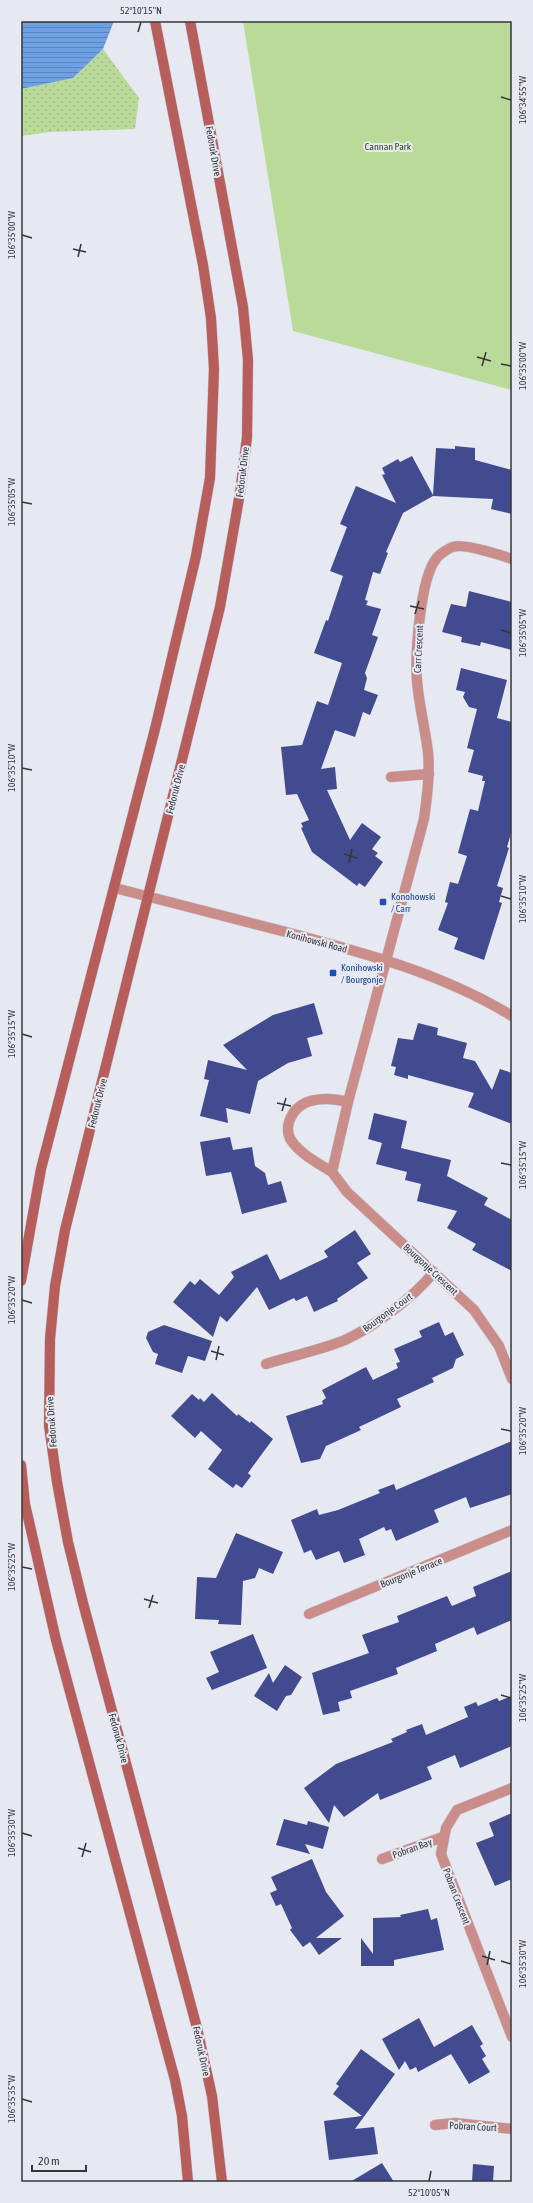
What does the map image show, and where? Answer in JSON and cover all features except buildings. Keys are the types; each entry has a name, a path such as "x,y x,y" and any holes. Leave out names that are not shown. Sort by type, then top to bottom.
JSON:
{"main road":[{"path":"21,1282 41,1169 156,725 196,556 210,478 214,420 214,369 211,318 203,265 155,21"},
{"name":"Fedoruk Drive","path":"190,21 243,307 248,360 247,437 240,493 220,606 65,1230 55,1286 50,1339 49,1426 68,1542 197,2028 212,2096 222,2182"},
{"path":"21,1465 25,1504 56,1640 175,2080 182,2116 188,2182"}],"street":[{"name":"Carr Crescent","path":"386,962 422,827 429,774 428,752 419,702 416,656 419,623 428,576 436,559 453,546 474,548 512,559"},
{"path":"391,777 429,774"},
{"name":"Konihowski Road","path":"115,888 351,950 441,980 476,995 512,1016"},
{"path":"332,1172 348,1102 386,962"},
{"name":"Bourgonje Crescent","path":"348,1102 334,1098 304,1102 292,1113 288,1126 289,1139 298,1148 332,1172 347,1192 474,1310 499,1346 512,1379"},
{"name":"Bourgonje Court","path":"266,1364 343,1340 363,1331 424,1284 434,1272"},
{"name":"Bourgonje Terrace","path":"309,1614 512,1530"},
{"name":"Pobran Crescent","path":"512,1788 457,1810 446,1828 441,1854 512,2037"},
{"name":"Pobran Bay","path":"382,1859 443,1838"},
{"name":"Pobran Court","path":"435,2126 455,2123 512,2128"}],"green space":[{"name":"Cannan Park","path":"243,21 512,21 512,390 293,331"},
{"path":"103,49 139,98 135,129 49,132 21,136 21,89 73,78"}],"water":[{"path":"21,21 114,21 103,49 73,78 21,89"}],"place":[{"name":"Konohowski / Carr","path":"383,902"},
{"name":"Konihowski / Bourgonje","path":"333,973"}]}
